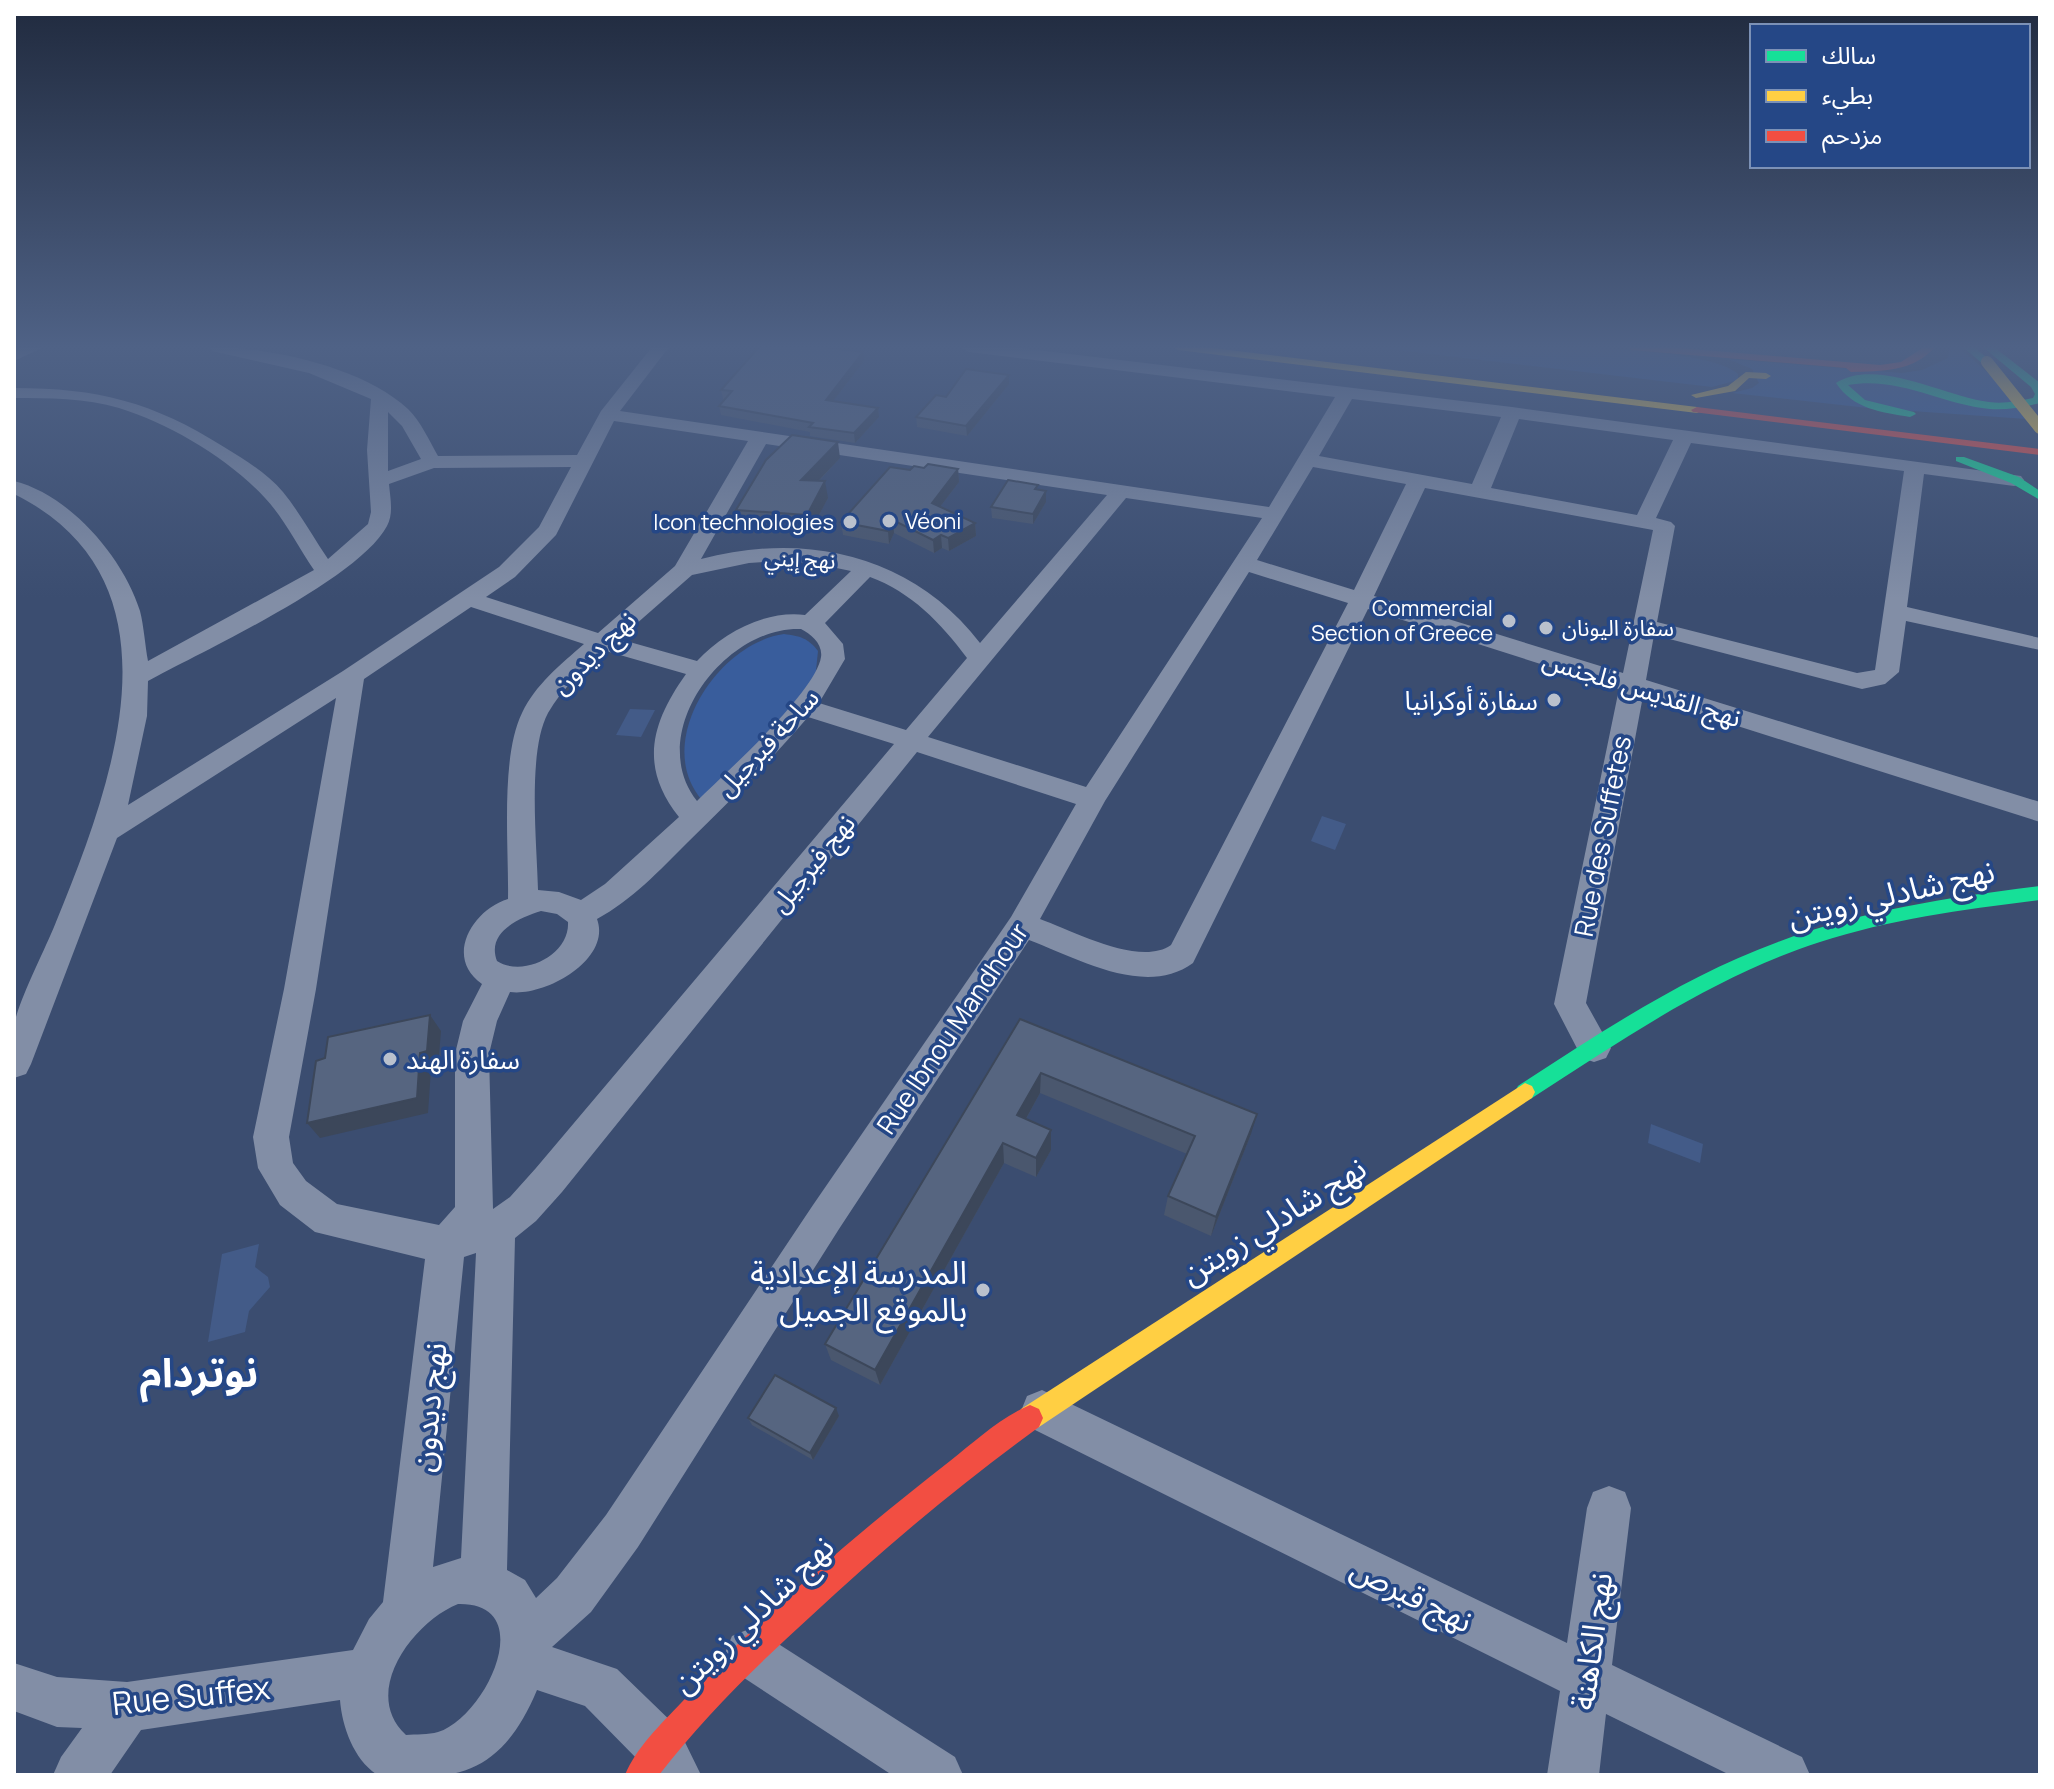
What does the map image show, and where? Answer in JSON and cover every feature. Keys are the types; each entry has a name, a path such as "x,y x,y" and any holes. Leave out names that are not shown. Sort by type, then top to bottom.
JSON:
{"main road":[{"path":"1830,430 1916,456"},
{"path":"1872,430 2040,452"},
{"path":"1997,430 2040,435"},
{"path":"2015,480 2040,496"},
{"name":"نهج شادلي زويتن","path":"659,1765 749,1653 885,1529 964,1466 1190,1308 1367,1197 1594,1048 1666,1004 1780,948 1872,921 1954,903 2040,893"}],"street":[{"path":"185,430 247,470 275,496 326,572"},
{"path":"138,676 286,597 326,572 370,535 378,524 381,480 378,430"},
{"path":"413,430 432,462"},
{"path":"108,831 352,676 507,572 548,530 601,430"},
{"path":"715,430 1275,514"},
{"name":"Rue Ibnou Mandhour","path":"524,1650 574,1595 622,1531 834,1204 1022,925 1092,799 1275,514 1325,430"},
{"path":"1479,491 1505,430"},
{"path":"1644,430 1916,456 2015,480"},
{"name":"Rue des Suffetes","path":"1594,1048 1570,1004 1631,685 1646,626 1654,524 1685,436"},
{"name":"نهج ديدون","path":"523,903 523,756 534,714 561,677 684,570 760,437"},
{"path":"1646,626 1857,681 1873,682 1887,672 1916,456"},
{"path":"1308,460 1654,524"},
{"path":"381,480 432,462 586,461"},
{"path":"1022,925 1132,963 1154,966 1171,962 1182,954 1310,706 1418,481"},
{"path":"14,487 30,493 83,533 106,561 121,591 138,676 132,735 108,831 14,1064"},
{"name":"نهج فيرجيل","path":"485,1221 523,1209 549,1180 912,742 978,657 1121,491"},
{"name":"نهج إيني","path":"684,570 719,558 766,556 825,557 867,567 903,584 938,608 978,657"},
{"name":"نهج القديس فلجنس","path":"1244,563 2040,812"},
{"path":"811,623 867,567"},
{"path":"470,599 700,670"},
{"path":"1895,611 2035,644"},
{"name":"ساحة فيرجيل","path":"580,914 614,894 695,817 805,707 831,668 834,654 826,637 811,623 793,621 750,631 700,670 670,733 666,761 673,788 695,817"},
{"path":"352,676 300,989 271,1137 276,1168 293,1193 328,1220 446,1245 485,1221"},
{"path":"805,707 1092,799"},
{"path":"557,900 580,914 584,934 570,958 537,977 501,978 481,966 476,947 491,920 523,903 557,900"},
{"name":"نهج ديدون","path":"483,1582 485,1221 472,1054 480,1021 501,978"},
{"name":"نهج ديدون","path":"405,1611 446,1245"},
{"name":"نهج قبرص","path":"1042,1411 1784,1775"},
{"name":"نهج الكاهنة","path":"1573,1775 1609,1508"},
{"path":"458,1581 483,1582 504,1592 519,1612 524,1650 514,1690 497,1718 474,1741 449,1756 423,1762 399,1759 380,1746 369,1726 365,1700 369,1672 384,1639 405,1611 431,1591 458,1581"},
{"path":"524,1650 600,1686 659,1765"},
{"path":"749,1653 937,1775"},
{"name":"Rue Suffex","path":"14,1687 57,1702 127,1707 369,1672"},
{"path":"79,1775 127,1707"}],"shaded area":[{"path":"784,634 803,638 818,651 815,680 795,708 701,799 688,776 684,750 689,724 700,698 716,675 736,655 760,641"},
{"path":"630,709 655,710 641,737 616,735"},
{"path":"1322,816 1346,824 1335,850 1311,841"},
{"path":"1651,1124 1703,1144 1700,1163 1648,1143"},
{"path":"259,1244 255,1267 268,1277 270,1287 249,1311 245,1332 208,1342 222,1254"}],"building":[{"path":"792,435 838,442 801,480 825,481 807,515 736,510 766,460"},
{"path":"928,464 958,469 932,503 975,523 948,538 941,535 933,540 893,520 888,531 841,522 890,467 910,470 914,466 924,468"},
{"path":"1008,480 1038,485 1035,489 1046,491 1033,514 991,507"},
{"path":"430,1015 427,1051 420,1053 417,1098 307,1123 316,1061 325,1058 328,1037"},
{"path":"1020,1019 1257,1114 1216,1217 1168,1196 1195,1136 1041,1073 1017,1115 1051,1130 1036,1158 1003,1143 875,1370 825,1344"},
{"path":"775,1375 836,1408 810,1453 748,1418"}],"traffic: fast":[{"path":"1960,459 2015,480 2040,496"},
{"path":"1525,1092 1683,994 1784,947 1846,927 1910,912 2040,893"}],"traffic: slow":[{"path":"1030,1418 1525,1092"}],"traffic: jam":[{"path":"1864,430 2040,452"},
{"path":"640,1775 697,1707 804,1603 914,1507 1030,1418"}],"place":[{"name":"Véoni","path":"889,521"},
{"name":"Icon technologies","path":"850,522"},
{"name":"Commercial Section of Greece","path":"1509,621"},
{"name":"سفارة اليونان","path":"1546,628"},
{"name":"سفارة أوكرانيا","path":"1554,700"},
{"name":"سفارة الهند","path":"390,1059"},
{"name":"المدرسة الإعدادية بالموقع الجميل","path":"983,1290"}],"district":[{"name":"نوتردام","path":"199,1371"}]}
